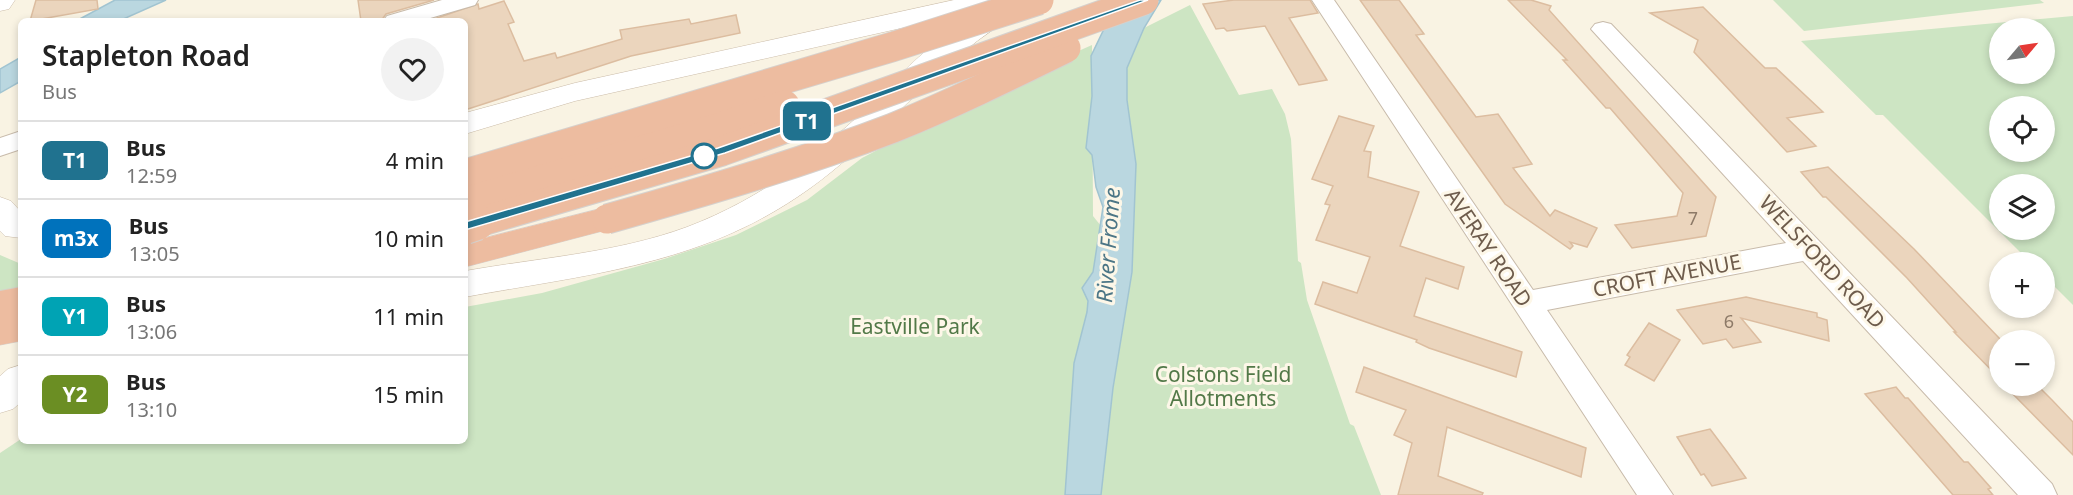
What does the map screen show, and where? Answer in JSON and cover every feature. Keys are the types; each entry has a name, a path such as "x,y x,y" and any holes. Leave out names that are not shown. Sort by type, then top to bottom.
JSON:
{"highway":[{"path":"468,173 892,47 1040,0"},
{"path":"468,201 715,129 980,38 1080,0"},
{"path":"468,225 722,151 1144,0"},
{"path":"468,254 608,219 750,178 868,137 962,99 1165,0"},
{"path":"0,304 18,301"},
{"path":"0,331 18,328"}],"main road":[{"path":"468,123 575,92 991,0"},
{"path":"468,283 616,257 681,242 731,221 777,196 818,167 927,63 978,25 1021,0"},
{"path":"851,31 884,31 906,39 927,63"},
{"path":"0,398 18,383"},
{"path":"0,403 18,394"}],"street":[{"path":"405,18 467,0"},
{"name":"AVERAY ROAD","path":"1323,0 1656,495"},
{"name":"WELSFORD ROAD","path":"1603,29 2040,495"},
{"path":"0,147 18,141"},
{"name":"CROFT AVENUE","path":"1525,303 1809,249"}],"green space":[{"path":"1773,0 2040,0 2044,3 1804,31"},
{"name":"Colstons Field Allotments","path":"1190,5 1239,95 1272,89 1285,114 1291,139 1298,261 1301,263 1307,300 1350,424 1354,426 1381,495 1101,495 1113,388 1132,272 1136,164 1127,100 1127,68 1144,28"},
{"path":"2073,16 2073,305 2055,287 2055,252 2020,252 2008,240 2055,240 2055,174 1989,174 1989,221 1883,115 1876,115 1801,41 1989,24 1989,84 2055,84 2055,18 2051,18"},
{"name":"Eastville Park","path":"1092,45 1093,216 1101,226 1097,312 1081,495 0,495 0,453 18,441 18,444 468,444 468,306 542,293 664,259 736,235 807,200 862,158 1013,80"},
{"path":"0,255 18,263 18,293 0,293"}],"water":[{"path":"115,0 166,0 126,18 82,18"},
{"name":"River Frome","path":"1118,0 1161,0 1144,28 1127,68 1127,100 1136,164 1132,272 1113,388 1101,495 1065,495 1074,363 1088,301 1082,288 1093,272 1103,207 1096,187 1092,155 1086,148 1092,96 1091,56"},
{"path":"18,59 18,83 0,93 0,69"}],"building":[{"path":"36,0 97,0 98,9 47,18 31,18"},
{"path":"358,0 434,0 386,14 383,18 361,18"},
{"path":"1234,0 1310,0 1318,13 1289,18 1327,80 1299,85 1265,26 1227,31 1224,28 1216,29 1203,4"},
{"path":"1360,0 1399,0 1424,34 1416,35 1476,117 1498,114 1532,164 1513,168 1550,216 1555,210 1597,228 1587,247 1570,242 1573,246 1570,249 1505,204"},
{"path":"1508,0 1531,0 1551,6 1549,10 1716,197 1706,236 1632,248 1615,225 1677,216 1683,193 1610,108 1606,108 1563,60 1567,60"},
{"path":"504,1 514,22 508,24 524,61 555,53 557,58 622,39 620,30 689,19 691,24 736,15 740,33 631,56 468,109 468,18 437,18 478,4 479,9"},
{"path":"1703,7 1765,68 1776,68 1823,112 1787,118 1816,146 1787,152 1694,52 1698,40 1650,13"},
{"path":"1339,116 1374,126 1364,151 1371,152 1368,177 1419,192 1400,246 1464,267 1458,289 1426,278 1414,316 1522,352 1516,377 1429,348 1416,342 1417,340 1315,304 1323,282 1357,293 1370,257 1316,240 1330,205 1325,204 1333,186 1312,179"},
{"path":"1828,167 1914,249 1991,330 1989,330 1989,368 1907,278 1826,197 1823,197 1801,172"},
{"path":"1746,297 1817,313 1817,317 1827,320 1829,341 1741,318 1761,342 1733,348 1726,339 1703,344 1677,310"},
{"path":"1649,323 1680,340 1654,381 1625,365 1630,357 1627,355"},
{"path":"1364,367 1586,448 1581,477 1447,427 1438,476 1483,493 1482,495 1398,495 1412,443 1394,435 1406,410 1356,392"},
{"path":"1896,387 1964,462 1968,462 1991,488 1988,489 1993,495 1953,495 1865,394"},
{"path":"2015,396 2048,396 2052,400 2073,422 2073,455"},
{"path":"1710,429 1746,478 1712,486 1704,474 1701,475 1677,437"}],"bus line":[{"name":"T1","path":"468,225 722,151 1144,0"}]}
